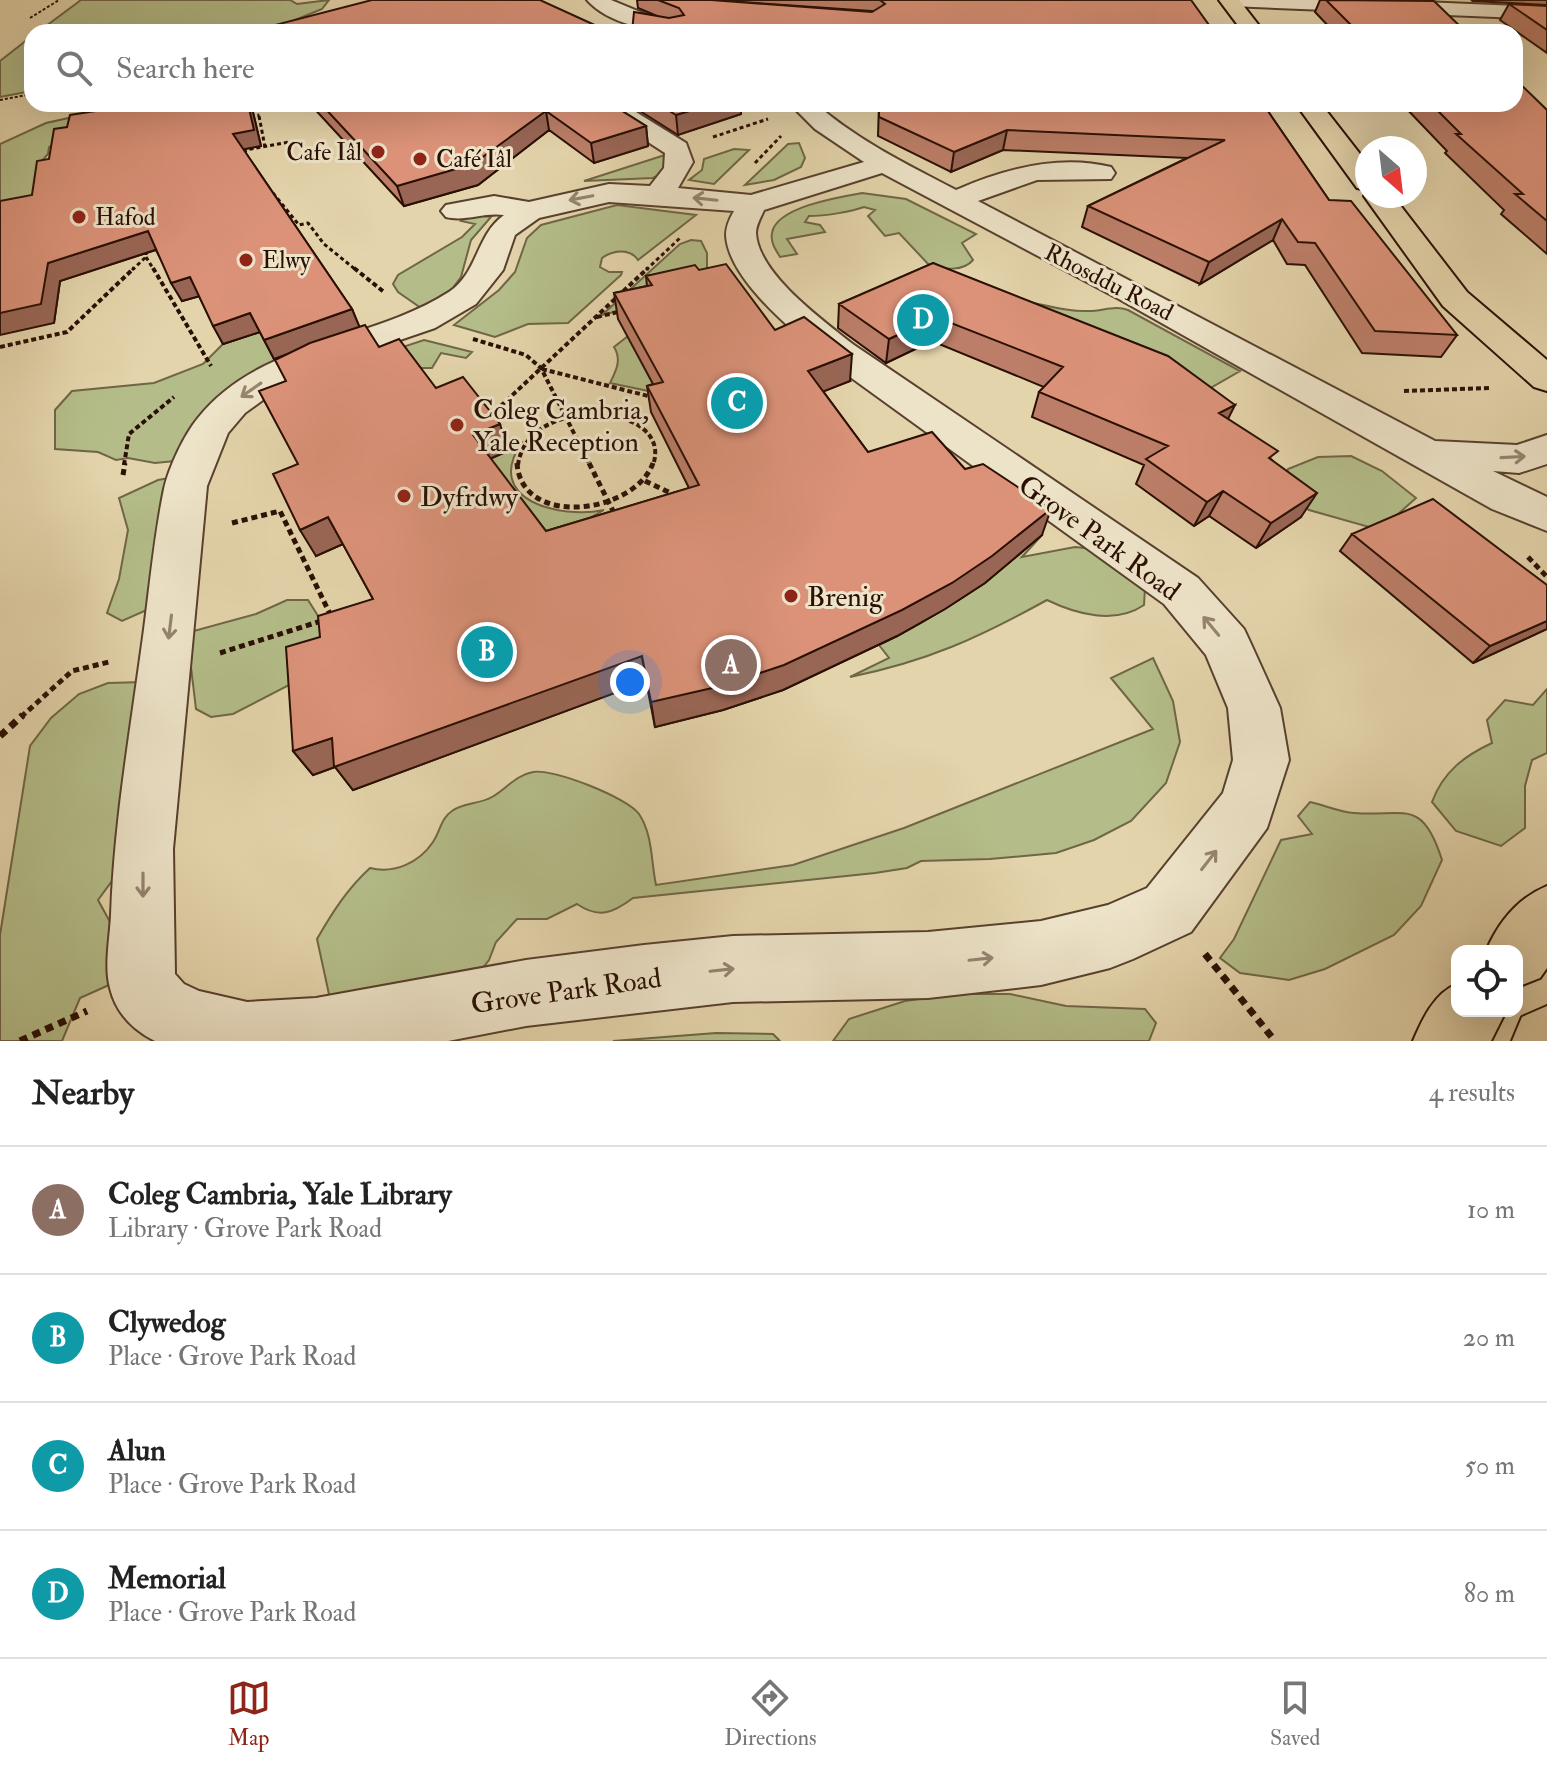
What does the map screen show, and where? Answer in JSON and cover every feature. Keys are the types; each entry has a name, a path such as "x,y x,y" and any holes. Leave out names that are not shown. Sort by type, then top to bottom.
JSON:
{"main road":[{"path":"1230,0 1248,24"},
{"path":"1314,112 1355,166"},
{"path":"1387,208 1455,299 1547,379"},
{"path":"1523,947 1547,917"},
{"path":"1447,1041 1467,1017"}],"street":[{"path":"597,0 617,11 661,24"},
{"path":"1230,0 1547,13"},
{"path":"619,112 677,149 681,160 669,216"},
{"name":"Rhosddu Road","path":"814,112 824,124 885,164 1131,292 1421,453 1507,498 1547,515"},
{"path":"456,211 494,205 529,211 609,193 669,216 752,204 885,164"},
{"path":"954,201 993,184 1036,172 1101,173"},
{"name":"Grove Park Road","path":"142,986 160,1008 193,1024 247,1036 316,1032 526,993 644,978 733,969 928,965 1041,953 1110,936 1169,910 1247,808 1261,760 1254,708 1226,644 1181,591 841,353 794,314 766,282 746,249 741,234 752,204"},
{"path":"142,986 143,849 186,486 210,429 231,404 269,378 308,359 423,321 464,297 487,270 501,231 529,211"},
{"name":"Rhosddu Road","path":"1421,453 1519,459 1547,449"},
{"name":"Rhosddu Road","path":"1507,498 1547,529"}],"path":[{"path":"30,18 59,0"},
{"path":"0,100 24,96"},
{"path":"258,112 265,147"},
{"path":"249,164 245,150 295,141"},
{"path":"270,190 299,225 308,223 324,244 360,275 423,321 447,333 526,355 541,368 621,527"},
{"path":"485,420 594,318 669,216"},
{"path":"146,244 146,257 216,374"},
{"path":"0,347 67,332 146,257"},
{"path":"594,318 630,309"},
{"path":"541,368 652,396 660,410"},
{"path":"1316,393 1501,388"},
{"path":"565,416 618,416 646,430 654,441 657,454 654,468 645,481 631,492 609,503 568,508 531,495 520,482 517,468 520,453 530,439 565,416"},
{"path":"645,481 684,499"},
{"path":"181,536 280,511 332,618"},
{"path":"225,651 347,613"},
{"path":"0,736 72,671 135,655 165,670"},
{"path":"1169,910 1275,1041"},
{"path":"20,1041 142,986"}],"green space":[{"path":"81,0 290,0 297,4 329,0 322,9 285,24 49,24"},
{"path":"24,42 24,92 0,97 0,61"},
{"path":"95,112 167,112 61,140 49,147 48,154 40,163 38,195 0,213 0,144 46,123"},
{"path":"799,143 805,158 801,167 774,180 745,185 788,144"},
{"path":"734,149 749,150 714,184 689,180 702,170 704,159"},
{"path":"668,154 671,161 661,174 653,178 584,181"},
{"path":"862,193 906,199 976,234 962,243 973,260 959,268 930,266 899,233 885,236 868,216 875,210 864,207 809,216 805,222 820,225 825,232 787,239 797,254 780,257 772,233 785,216 810,205"},
{"path":"617,205 696,215 638,260 631,254 621,252 602,258 600,267 609,272 622,272 621,275 568,323 528,324 495,337 454,325 499,290 515,272 527,238 541,225"},
{"path":"469,214 491,217 471,240 461,277 452,289 421,308 398,292 393,284 398,275 462,237 475,224 461,221"},
{"path":"691,240 701,241 707,253 707,270 639,306 602,315 680,244"},
{"path":"1025,301 1073,310 1128,310 1240,371 1186,402"},
{"path":"266,330 298,347 185,460 155,463 128,458 116,460 98,452 55,449 55,410 72,391 154,383 203,364 223,344"},
{"path":"628,336 658,393 610,383 618,361 614,347"},
{"path":"424,340 472,352 466,358 441,353 432,368 339,368"},
{"path":"496,435 522,442 512,462 512,479 519,492 532,502 567,511 604,510 543,544 482,462"},
{"path":"1351,456 1382,471 1416,498 1397,515 1369,527 1309,510 1281,490 1288,469 1318,457"},
{"path":"186,475 149,609 122,621 107,613 119,579 128,530 119,498 158,480"},
{"path":"1042,535 1022,557 1075,547 1105,550 1145,588 1144,605 1121,615 1108,616 1070,610 1047,600 952,647 904,664 850,677 889,658 879,645 944,609"},
{"path":"287,600 308,600 327,630 293,683 233,714 211,717 196,709 188,642 190,632 256,614"},
{"path":"1153,658 1173,701 1180,742 1166,783 1131,821 1094,840 1056,853 921,861 907,868 875,873 633,898 619,907 599,913 577,904 547,919 517,919 496,942 489,960 463,993 355,1041 330,999 317,939 354,884 370,868 397,868 421,856 433,842 448,814 461,806 492,797 527,774 543,772 572,779 632,807 647,831 656,885 793,865 904,828 1153,729 1111,678"},
{"path":"143,682 120,870 98,900 115,931 109,985 80,998 62,1041 0,1041 0,935 30,746 51,718 79,694 108,683"},
{"path":"1547,689 1547,753 1532,760 1525,786 1525,828 1501,846 1456,831 1432,802 1442,782 1464,759 1492,743 1487,720 1505,700 1533,705"},
{"path":"1310,802 1349,812 1410,814 1427,827 1442,860 1421,906 1394,935 1325,969 1289,980 1240,973 1220,958 1234,939 1281,840 1312,834 1298,816"},
{"path":"955,994 1010,994 1066,1006 1145,1009 1156,1023 1149,1041 833,1041 849,1019 905,1001"},
{"path":"716,1033 773,1034 780,1041 613,1041"}],"building":[{"path":"372,0 540,0 592,24 279,24"},
{"path":"658,0 711,0 872,12 885,4 880,0 1191,0 1208,24 633,24 634,12 669,18 684,15 679,8"},
{"path":"1326,0 1434,1 1458,24 1350,24"},
{"path":"1509,4 1547,6 1547,30"},
{"path":"1523,87 1547,110 1547,221 1515,194 1523,194 1456,134 1461,134 1439,112 1523,112"},
{"path":"89,112 250,112 254,130 233,134 352,309 264,340 250,313 213,326 190,277 171,283 148,231 48,263 41,304 0,313 0,201 32,195 37,161 49,159 54,129 67,127 70,115"},
{"name":"Café Iâl","path":"328,112 545,112 473,164 397,186"},
{"name":"Café Iâl","path":"547,112 624,112 646,126 591,143"},
{"path":"879,112 1268,112 1329,200 1351,201 1457,335 1375,331 1315,243 1298,242 1282,219 1209,262 1088,206 1225,140 1007,130 954,152 879,117"},
{"path":"933,263 1168,356 1235,405 1219,413 1278,451 1269,458 1317,493 1271,523 1223,491 1207,502 1146,459 1168,446 1039,392 1063,367 936,317 889,339 839,304"},
{"path":"726,264 775,330 804,317 852,354 808,371 868,452 932,432 965,469 983,464 1051,509 992,556 952,583 902,610 784,665 721,686 651,702 642,656 334,767 332,738 293,751 286,647 320,637 318,616 373,599 328,517 300,530 273,474 298,464 259,391 286,381 275,360 310,343 365,325 379,347 399,339 436,388 463,377 500,424 473,435 546,531 699,485 647,386 663,382 614,293 652,285 646,276 695,265 699,270"},
{"path":"1433,499 1547,585 1547,621 1490,646 1352,534"}],"place":[{"name":"Cafe Iâl","path":"378,152"},
{"name":"Café Iâl","path":"420,159"},
{"name":"Hafod","path":"79,217"},
{"name":"Elwy","path":"246,260"},
{"name":"Memorial","path":"923,320"},
{"name":"Alun","path":"737,403"},
{"name":"Coleg Cambria, Yale Reception","path":"457,425"},
{"name":"Dyfrdwy","path":"404,496"},
{"name":"Brenig","path":"791,596"},
{"name":"Clywedog","path":"487,652"},
{"name":"Coleg Cambria, Yale Library","path":"731,665"}]}
